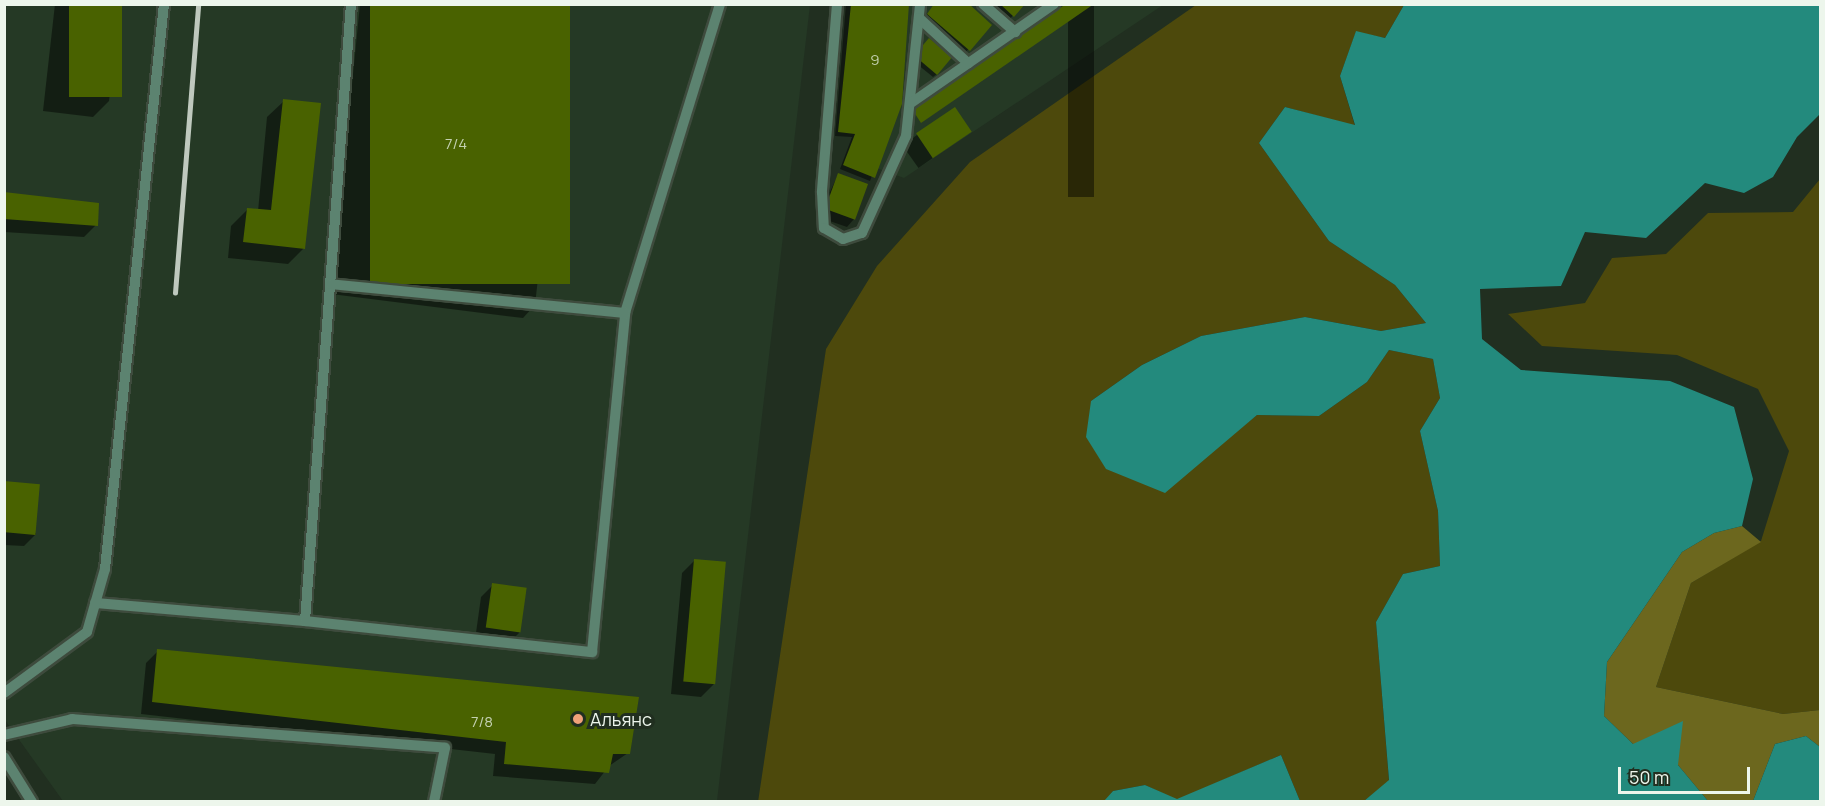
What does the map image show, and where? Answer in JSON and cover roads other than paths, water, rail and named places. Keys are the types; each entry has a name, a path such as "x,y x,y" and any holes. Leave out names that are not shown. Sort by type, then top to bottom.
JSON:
{"lane":[{"path":"4,693 87,632 105,569 164,4"},
{"path":"305,621 351,4"},
{"path":"95,603 305,621 592,652 625,313 720,4"},
{"path":"837,4 822,192 824,228 843,239 862,233 874,212 906,136 920,4"},
{"path":"983,4 1015,32"},
{"path":"911,103 1054,4"},
{"path":"919,18 968,63"},
{"path":"330,284 625,313"},
{"path":"4,735 72,719 444,748 434,801"},
{"path":"4,757 33,801"}],"water":[{"path":"1404,5 1820,5 1820,114 1797,137 1773,177 1744,193 1705,183 1646,238 1585,232 1561,286 1480,289 1482,339 1521,370 1670,381 1734,407 1753,479 1742,526 1714,533 1682,552 1607,662 1604,716 1633,744 1683,721 1678,765 1708,801 1364,801 1389,780 1376,622 1403,574 1440,566 1438,511 1420,431 1440,398 1433,359 1389,350 1367,382 1319,416 1257,415 1165,493 1106,469 1086,437 1091,401 1142,365 1201,336 1305,317 1381,331 1426,323 1395,285 1329,241 1259,143 1285,107 1355,125 1340,76 1356,31 1385,38"},
{"path":"1806,736 1820,747 1820,801 1753,801 1775,744"},
{"path":"1281,755 1300,801 1104,801 1113,791 1145,785 1177,799"}],"railway":[{"path":"175,293 198,4"}],"place":[{"name":"Альянс","path":"578,719"}]}
